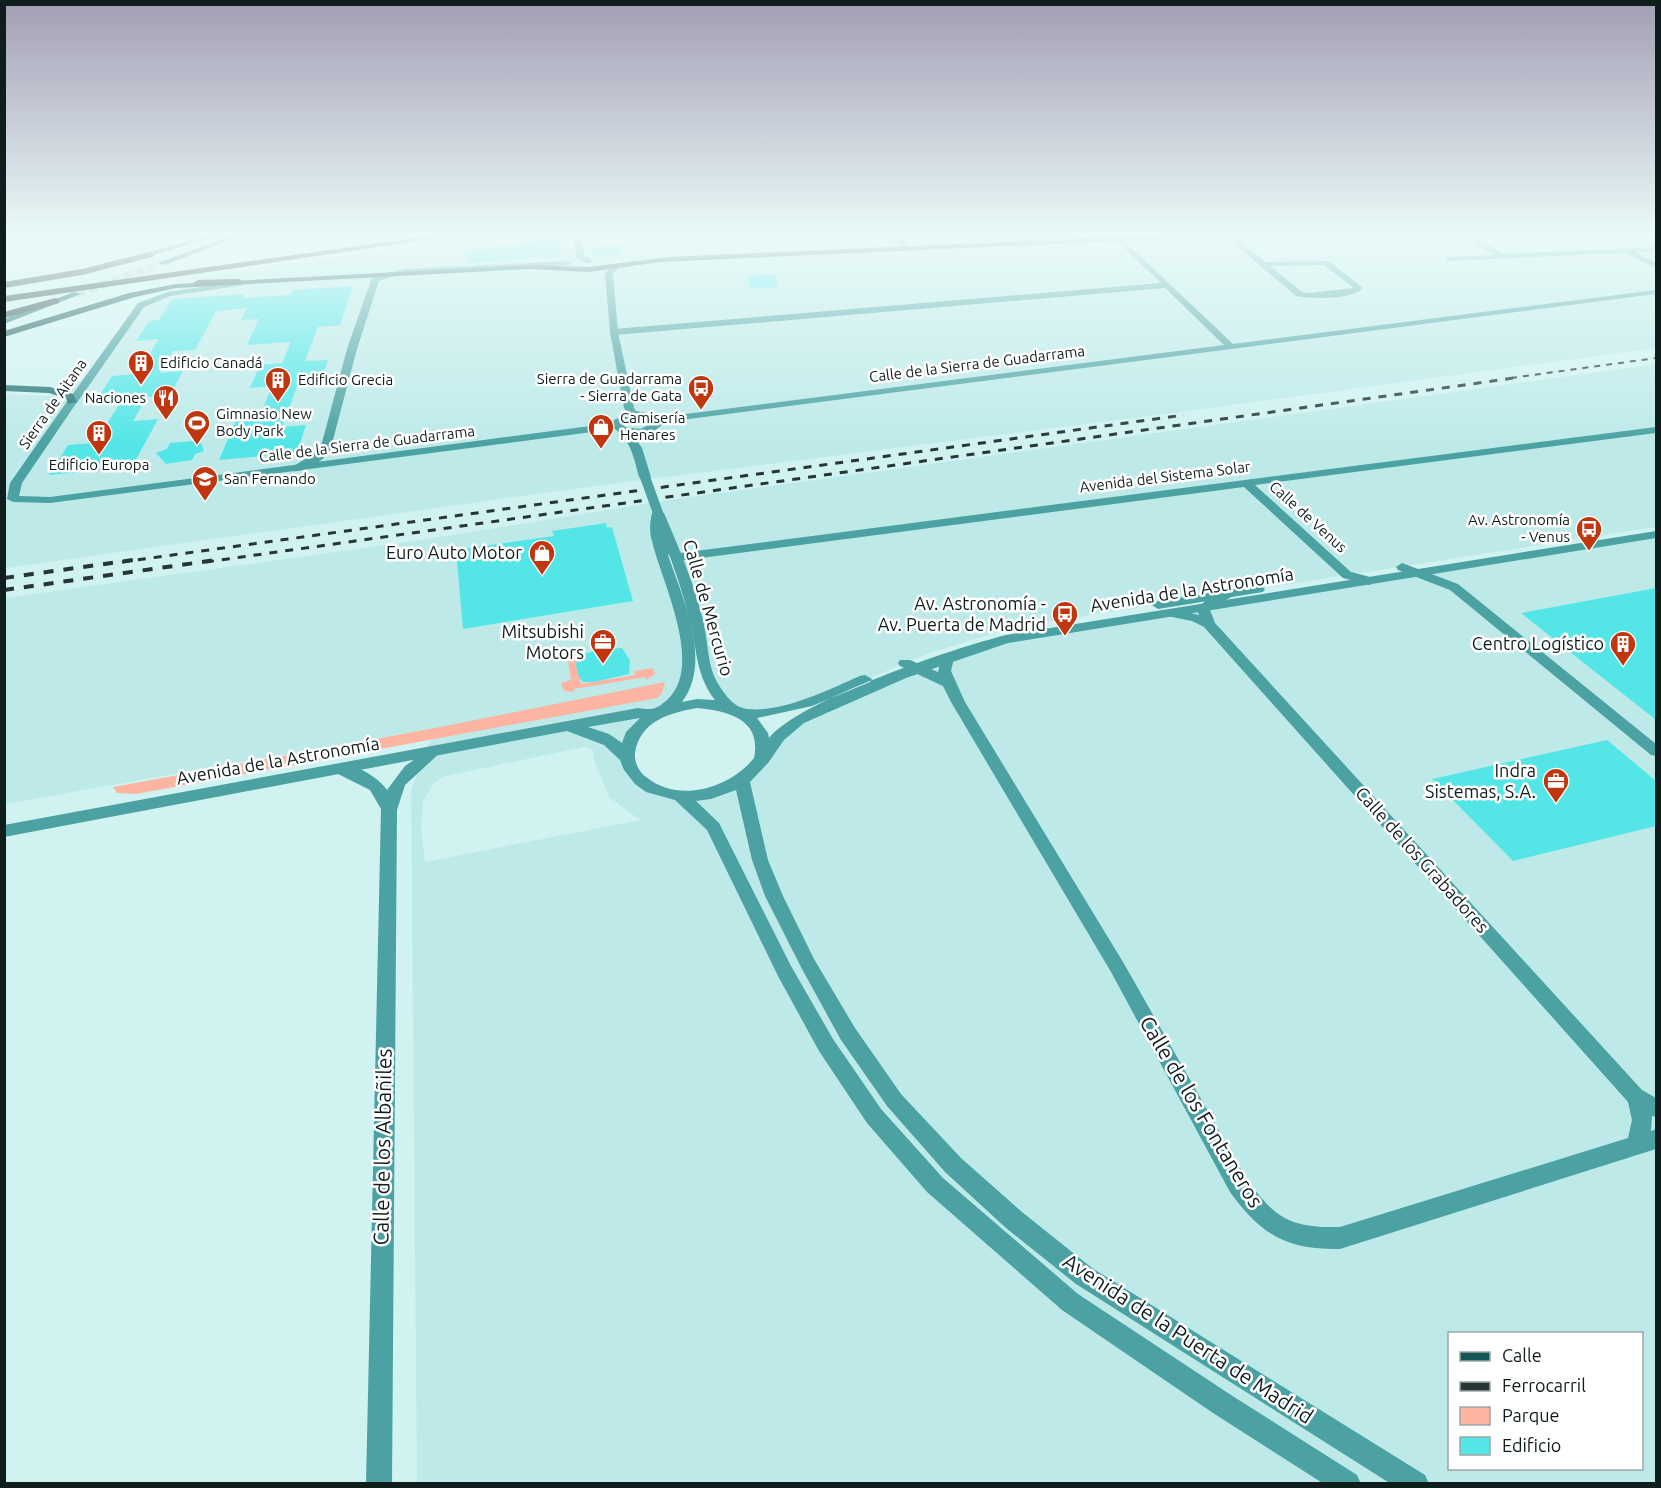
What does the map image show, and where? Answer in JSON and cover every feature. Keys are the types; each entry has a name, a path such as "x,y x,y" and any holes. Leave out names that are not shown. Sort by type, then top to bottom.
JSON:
{"highway":[{"path":"4,315 42,304"}],"main road":[{"path":"4,322 48,304"},
{"path":"4,334 44,324 103,304"},
{"path":"4,388 59,392 70,396 72,402"}],"street":[{"name":"Sierra de Aitana","path":"13,499 16,483 141,304"},
{"path":"296,469 319,457 325,451 366,304"},
{"path":"614,304 614,332 629,408 633,414"},
{"path":"614,332 939,304"},
{"path":"1188,304 1230,346"},
{"name":"Calle de la Sierra de Guadarrama","path":"658,420 1558,304"},
{"path":"621,429 621,418 633,414 649,415 658,420 658,424 647,431 637,448"},
{"name":"Calle de la Sierra de Guadarrama","path":"13,499 50,500 621,429 647,431"},
{"name":"Calle de Mercurio","path":"621,429 637,448 658,513 678,557 697,623 706,675 713,691 730,707"},
{"name":"Avenida del Sistema Solar","path":"678,557 1656,429"},
{"path":"325,451 347,462"},
{"name":"Calle de Venus","path":"1247,484 1347,575 1370,581"},
{"name":"Calle de Mercurio","path":"658,513 654,531 683,621 687,648 686,680 681,693 660,712"},
{"name":"Avenida de la Astronomía","path":"763,759 787,729 813,714 966,640 1014,627 1656,527"},
{"name":"Avenida de la Astronomía","path":"746,714 775,712 804,706 912,665 947,658 1006,639 1172,613 1206,617 1336,587 1656,534"},
{"path":"659,544 678,557 669,575"},
{"path":"1402,567 1454,586"},
{"path":"1450,568 1449,580 1454,586 1656,752"},
{"name":"Calle de Venus","path":"1336,587 1345,581 1347,575"},
{"path":"1206,617 1216,598 1230,594"},
{"name":"Calle de los Grabadores","path":"1206,617 1635,1096 1643,1110 1643,1125 1636,1145"},
{"path":"947,658 944,671 947,682"},
{"path":"912,665 947,682"},
{"name":"Calle de los Fontaneros","path":"947,682 1117,967 1238,1185 1256,1210 1270,1223 1290,1234 1314,1239 1340,1238 1656,1139"},
{"path":"709,703 730,707 746,714 759,727 765,742 763,759 754,772 742,782 721,791 680,795 655,789 641,781 631,770 627,758 628,745 635,731 660,712 686,704 709,703"},
{"name":"Avenida de la Astronomía","path":"4,831 638,713 660,712"},
{"name":"Avenida de la Astronomía","path":"559,728 603,736 617,746 627,758"},
{"name":"Calle de los Albañiles","path":"379,1484 388,810 392,791 399,779 434,751"},
{"name":"Calle de los Albañiles","path":"341,769 374,783 383,792 388,810"},
{"name":"Avenida de la Puerta de Madrid","path":"742,782 760,860 774,896 808,964 848,1034 894,1100 953,1165 1014,1220 1084,1276 1416,1484"},
{"name":"Avenida de la Puerta de Madrid","path":"680,795 713,827 784,971 826,1045 874,1116 935,1185 1070,1302 1222,1404 1348,1484"},
{"name":"Calle de los Grabadores","path":"1635,1096 1656,1108"}],"shaded area":[{"path":"139,304 1656,304 1656,348 1165,414 595,486 5,568 4,394 48,396 85,379"},
{"path":"1656,364 1656,527 1014,627 930,653 803,706 746,714 713,691 678,557 655,522 679,604 686,680 628,745 641,781 680,795 721,791 787,729 973,648 1656,534 1656,1483 417,1483 411,790 435,728 5,804 4,598 428,539 669,500","holes":["584,747 593,750 595,763 609,797 640,820 425,862 421,828 423,801 435,782 446,776"]}],"green space":[{"path":"576,659 581,684 635,675 634,671 653,668 655,674 646,680 645,677 574,689 574,692 564,691 561,683 571,680 568,660"},
{"path":"665,682 662,693 657,698 136,794 117,793 113,787 435,728"}],"building":[{"path":"169,304 347,304 340,325 318,327 305,361 328,360 321,382 298,384 282,427 306,425 297,453 219,460 239,413 262,411 272,386 250,388 260,365 282,363 291,342 247,345 259,319 241,320 247,308 216,311 195,350 173,351 160,373 183,371 170,395 147,397 133,421 158,419 132,467 49,475 68,445 95,443 123,398 96,401 112,376 137,374 159,339 136,341 149,321 159,320"},
{"path":"194,441 201,443 204,451 195,454 192,460 166,464 156,453 167,449 170,443"},
{"name":"Euro Auto Motor","path":"606,523 607,528 612,527 633,601 463,629 456,550 554,536 552,531"},
{"name":"Centro Logístico","path":"1656,588 1656,720 1521,613"},
{"name":"Mitsubishi Motors","path":"622,648 630,660 629,674 594,682 583,682 579,677 576,666 578,655"},
{"name":"Indra Sistemas, S.A.","path":"1607,740 1656,781 1656,826 1513,861 1432,779"}],"railway":[{"path":"1511,378 1656,358"},
{"path":"206,562 1521,377"},
{"path":"122,562 1184,415"},
{"path":"4,578 133,560"},
{"path":"4,590 216,560"}],"place":[{"name":"Edificio Canadá","path":"141,386"},
{"name":"Edificio Grecia","path":"278,403"},
{"name":"Sierra de Guadarrama - Sierra de Gata","path":"701,411"},
{"name":"Naciones","path":"166,421"},
{"name":"Gimnasio New Body Park","path":"197,446"},
{"name":"Camisería Henares","path":"601,450"},
{"name":"Edificio Europa","path":"99,456"},
{"name":"San Fernando","path":"205,502"},
{"name":"Av. Astronomía - Venus","path":"1589,552"},
{"name":"Euro Auto Motor","path":"542,576"},
{"name":"Av. Astronomía - Av. Puerta de Madrid","path":"1065,637"},
{"name":"Mitsubishi Motors","path":"603,665"},
{"name":"Centro Logístico","path":"1623,667"},
{"name":"Indra Sistemas, S.A.","path":"1556,804"}]}
